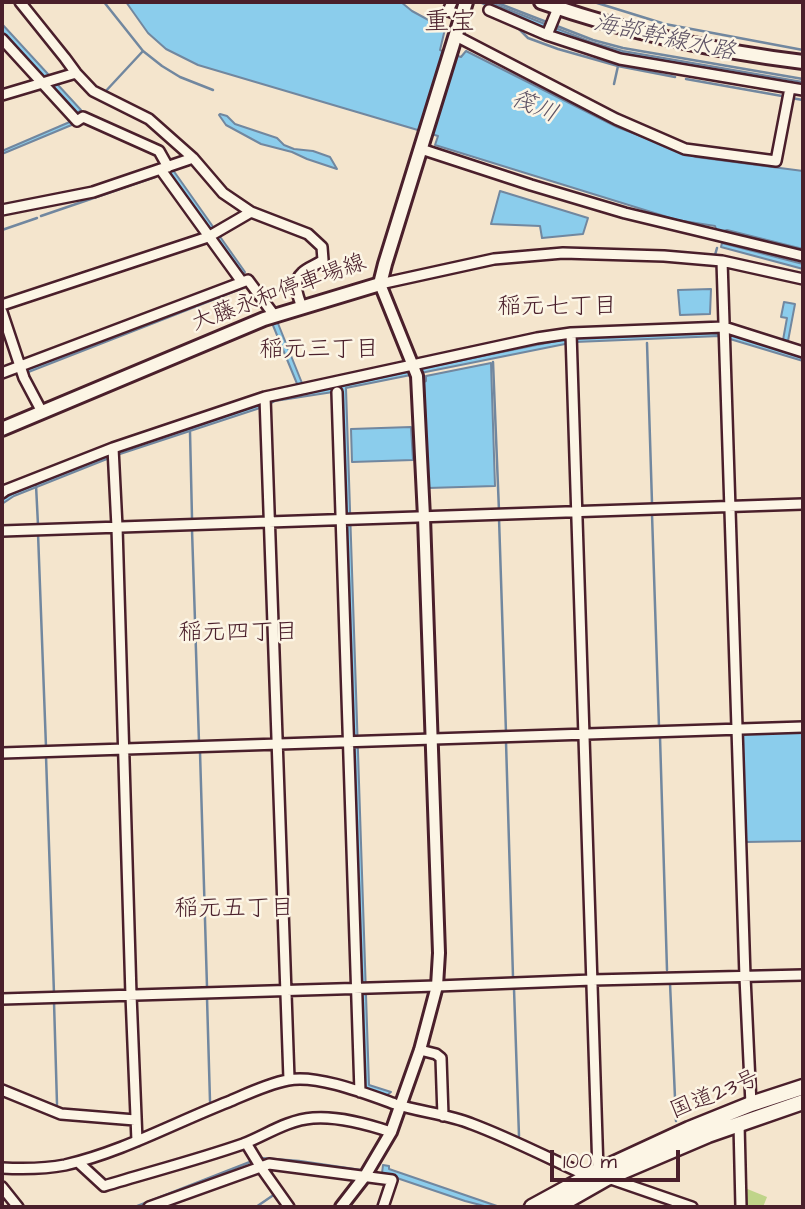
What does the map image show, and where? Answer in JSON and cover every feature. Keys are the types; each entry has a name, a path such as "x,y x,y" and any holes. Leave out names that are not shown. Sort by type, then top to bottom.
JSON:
{"highway":[{"name":"国道23号","path":"532,1207 689,1129 803,1087"},
{"name":"国道23号","path":"556,1207 598,1175 803,1102"}],"main road":[{"name":"大藤永和停車場線","path":"2,429 274,315 380,284 466,2"},
{"path":"541,2 595,20 676,41 803,62"}],"street":[{"path":"19,2 93,91 149,119 193,158 223,193 251,212 308,234 322,247 323,260 303,272 298,279 296,292 302,307"},
{"path":"452,2 448,11 462,16"},
{"path":"548,34 558,8"},
{"path":"489,10 528,28 620,59 803,90"},
{"path":"456,36 616,120 685,149 776,161 790,88"},
{"path":"2,38 47,82 77,121 83,117 159,151 164,169 213,234 242,282"},
{"path":"2,95 76,73"},
{"path":"421,149 625,213 803,256"},
{"path":"2,210 93,192 193,158"},
{"path":"2,305 213,234 251,212"},
{"path":"341,1207 365,1175 391,1132 437,986 439,953 424,517 415,369 380,284 494,259 563,253 722,261 803,279"},
{"path":"722,261 751,1104"},
{"path":"2,373 248,280 274,315"},
{"path":"2,312 24,378 42,412"},
{"path":"2,492 306,387 415,369 571,337 725,332 803,352"},
{"path":"571,337 598,1175"},
{"path":"337,393 361,989 360,1092"},
{"path":"265,402 289,1079"},
{"path":"113,452 136,1141"},
{"path":"2,531 803,504"},
{"path":"2,753 803,727"},
{"path":"2,999 803,975"},
{"path":"419,1050 441,1058 443,1116"},
{"path":"2,1168 28,1169 78,1162 136,1141 263,1087 289,1079 312,1080 471,1123 598,1175 692,1207"},
{"path":"2,1090 61,1114 135,1120"},
{"path":"78,1162 104,1186 246,1143 301,1119 333,1118 368,1124 391,1132"},
{"path":"739,1124 741,1207"},
{"path":"246,1143 289,1207"},
{"path":"149,1207 269,1164 392,1180 383,1207"},
{"path":"2,1187 18,1207"}],"green space":[{"path":"745,1188 767,1197 763,1207 745,1207"}],"water":[{"name":"筏川","path":"126,2 401,2 445,29 440,50 461,57 466,51 617,127 696,157 803,171 803,249 727,230 722,233 717,231 715,226 677,220 435,145 438,136 198,65 166,49 148,33"},
{"path":"479,2 489,2 591,42 623,51 803,82 803,86 621,56 554,33"},
{"path":"2,24 81,110 76,114 2,33"},
{"path":"220,114 227,116 235,124 277,138 294,149 313,151 330,157 337,169 261,144 226,125"},
{"path":"72,121 74,124 2,154 2,151"},
{"path":"173,170 245,272 242,275 169,172"},
{"path":"500,191 588,218 583,234 542,238 540,226 491,224"},
{"path":"722,243 803,264 803,269 721,247"},
{"path":"241,285 246,287 26,373 24,370"},
{"path":"711,289 710,314 680,315 678,290"},
{"path":"784,302 795,304 788,341 783,340 787,318 781,317"},
{"path":"277,321 306,393 407,372 414,367 423,368 576,337 721,331 803,356 803,361 720,336 575,342 346,388 369,1085 391,1092 386,1096 363,1088 333,392 275,401 117,455 14,496 2,504 2,500 14,493 119,450 300,391 272,323"},
{"path":"491,363 495,486 428,488 424,382 426,376"},
{"path":"411,427 413,460 352,462 351,429"},
{"path":"803,732 803,841 745,842 742,734"},
{"path":"383,1165 498,1207 465,1201 382,1173"}],"waterway":[{"path":"104,2 143,51 180,77 213,90"},
{"name":"海部幹線水路","path":"495,2 593,40 623,48 803,79"},
{"name":"海部幹線水路","path":"594,2 665,24 803,50"},
{"path":"516,26 528,38 558,49 618,66 675,77"},
{"path":"104,93 143,51"},
{"path":"614,84 618,66"},
{"path":"686,79 782,96"},
{"path":"791,98 803,100"},
{"path":"41,216 155,177"},
{"path":"2,230 37,218"},
{"path":"715,255 717,248"},
{"path":"647,343 652,503"},
{"path":"493,362 499,511"},
{"path":"190,432 192,518"},
{"path":"36,485 38,525"},
{"path":"652,514 659,727"},
{"path":"499,518 506,733"},
{"path":"192,530 199,742"},
{"path":"38,533 46,747"},
{"path":"660,737 667,970"},
{"path":"506,742 513,977"},
{"path":"200,752 207,987"},
{"path":"46,756 54,994"},
{"path":"670,983 676,1121"},
{"path":"514,989 519,1136"},
{"path":"207,998 210,1101"},
{"path":"54,1002 57,1104"},
{"path":"260,1158 360,1170"},
{"path":"135,1207 250,1162"},
{"path":"268,1169 295,1207"},
{"path":"256,1207 275,1194"}],"district":[{"name":"重宝","path":"450,24"},
{"name":"稲元七丁目","path":"557,308"},
{"name":"稲元三丁目","path":"319,351"},
{"name":"稲元四丁目","path":"238,634"},
{"name":"稲元五丁目","path":"234,910"}]}
